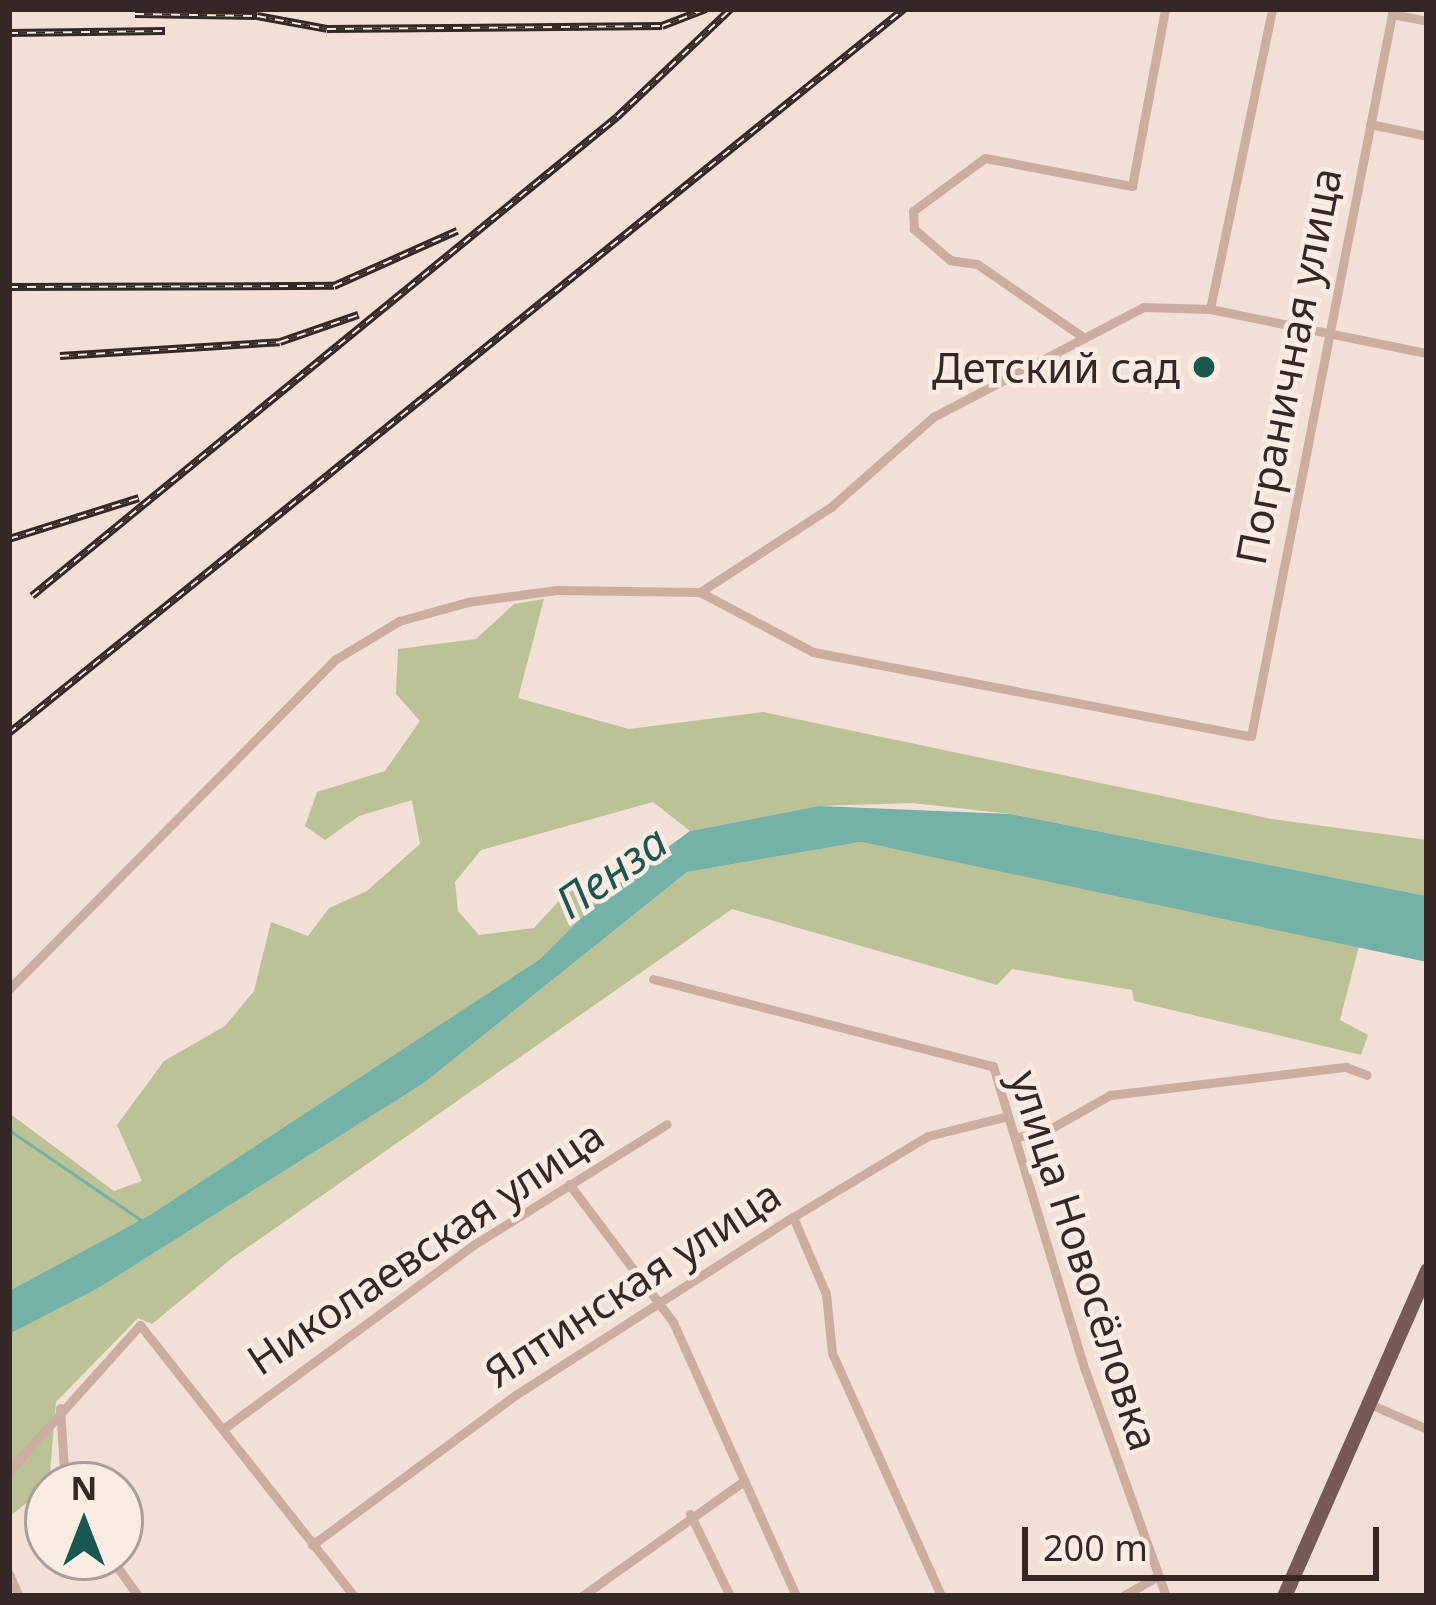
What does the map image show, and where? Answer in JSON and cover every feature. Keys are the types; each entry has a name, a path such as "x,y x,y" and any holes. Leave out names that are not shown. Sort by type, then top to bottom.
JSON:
{"main road":[{"path":"1284,1596 1427,1270"}],"street":[{"path":"1080,334 977,263 950,260 914,229 913,212 985,158 1132,186 1166,9"},
{"path":"1210,309 1272,9"},
{"path":"1392,12 1427,21"},
{"name":"Пограничная улица","path":"700,592 813,652 1251,736 1392,12"},
{"path":"1370,124 1427,136"},
{"path":"9,989 274,718 337,659 399,621 556,590 700,592 831,507 933,417 1080,334 1143,307 1210,309 1427,353"},
{"name":"улица Новосёловка","path":"653,979 993,1066 1166,1596"},
{"path":"1015,1137 1041,1134 1110,1095 1346,1067 1366,1076"},
{"name":"Ялтинская улица","path":"312,1545 658,1302 794,1217 928,1136 1009,1116"},
{"name":"Николаевская улица","path":"223,1429 303,1363 569,1184 667,1124"},
{"path":"569,1184 658,1302 796,1596"},
{"path":"794,1217 826,1294 832,1353 941,1596"},
{"path":"9,1471 60,1408 140,1324 354,1596"},
{"path":"1370,1404 1427,1429"},
{"path":"60,1408 63,1461"},
{"path":"581,1596 690,1514 744,1481"},
{"path":"690,1514 730,1596"},
{"path":"9,1574 20,1596"},
{"path":"1124,1596 1157,1576"}],"green space":[{"path":"544,599 518,698 629,729 763,712 1272,819 1427,840 1427,896 1011,814 912,803 819,806 690,831 653,802 481,850 455,882 458,911 479,935 534,928 567,892 599,884 607,892 540,959 150,1215 9,1291 9,1113 114,1191 142,1181 117,1125 164,1061 225,1026 254,991 271,922 308,936 329,908 367,891 420,844 412,800 359,816 325,840 305,826 317,792 385,771 420,721 396,694 398,649 476,639 514,604"},
{"path":"861,842 1359,946 1340,1020 1368,1035 1361,1055 1134,1001 1132,990 1012,969 997,985 732,909 231,1259 152,1324 138,1318 56,1402 51,1461 24,1461 24,1505 9,1517 12,1327 100,1287 424,1083 687,872"}],"water":[{"path":"819,806 1011,814 1427,896 1427,962 861,842 687,872 424,1083 100,1287 9,1334 9,1291 150,1215 540,959 607,892 690,831"}],"waterway":[{"path":"9,1130 141,1220"}],"railway":[{"path":"135,14 257,16 327,29 662,26 706,9"},
{"path":"32,596 617,117 731,9"},
{"path":"9,733 904,9"},
{"path":"9,33 165,31"},
{"path":"9,287 334,286 457,231"},
{"path":"60,356 280,342 358,315"},
{"path":"9,539 139,498"}],"place":[{"name":"Детский сад","path":"1204,367"}],"water label":[{"name":"Пенза","path":"611,871"}]}
